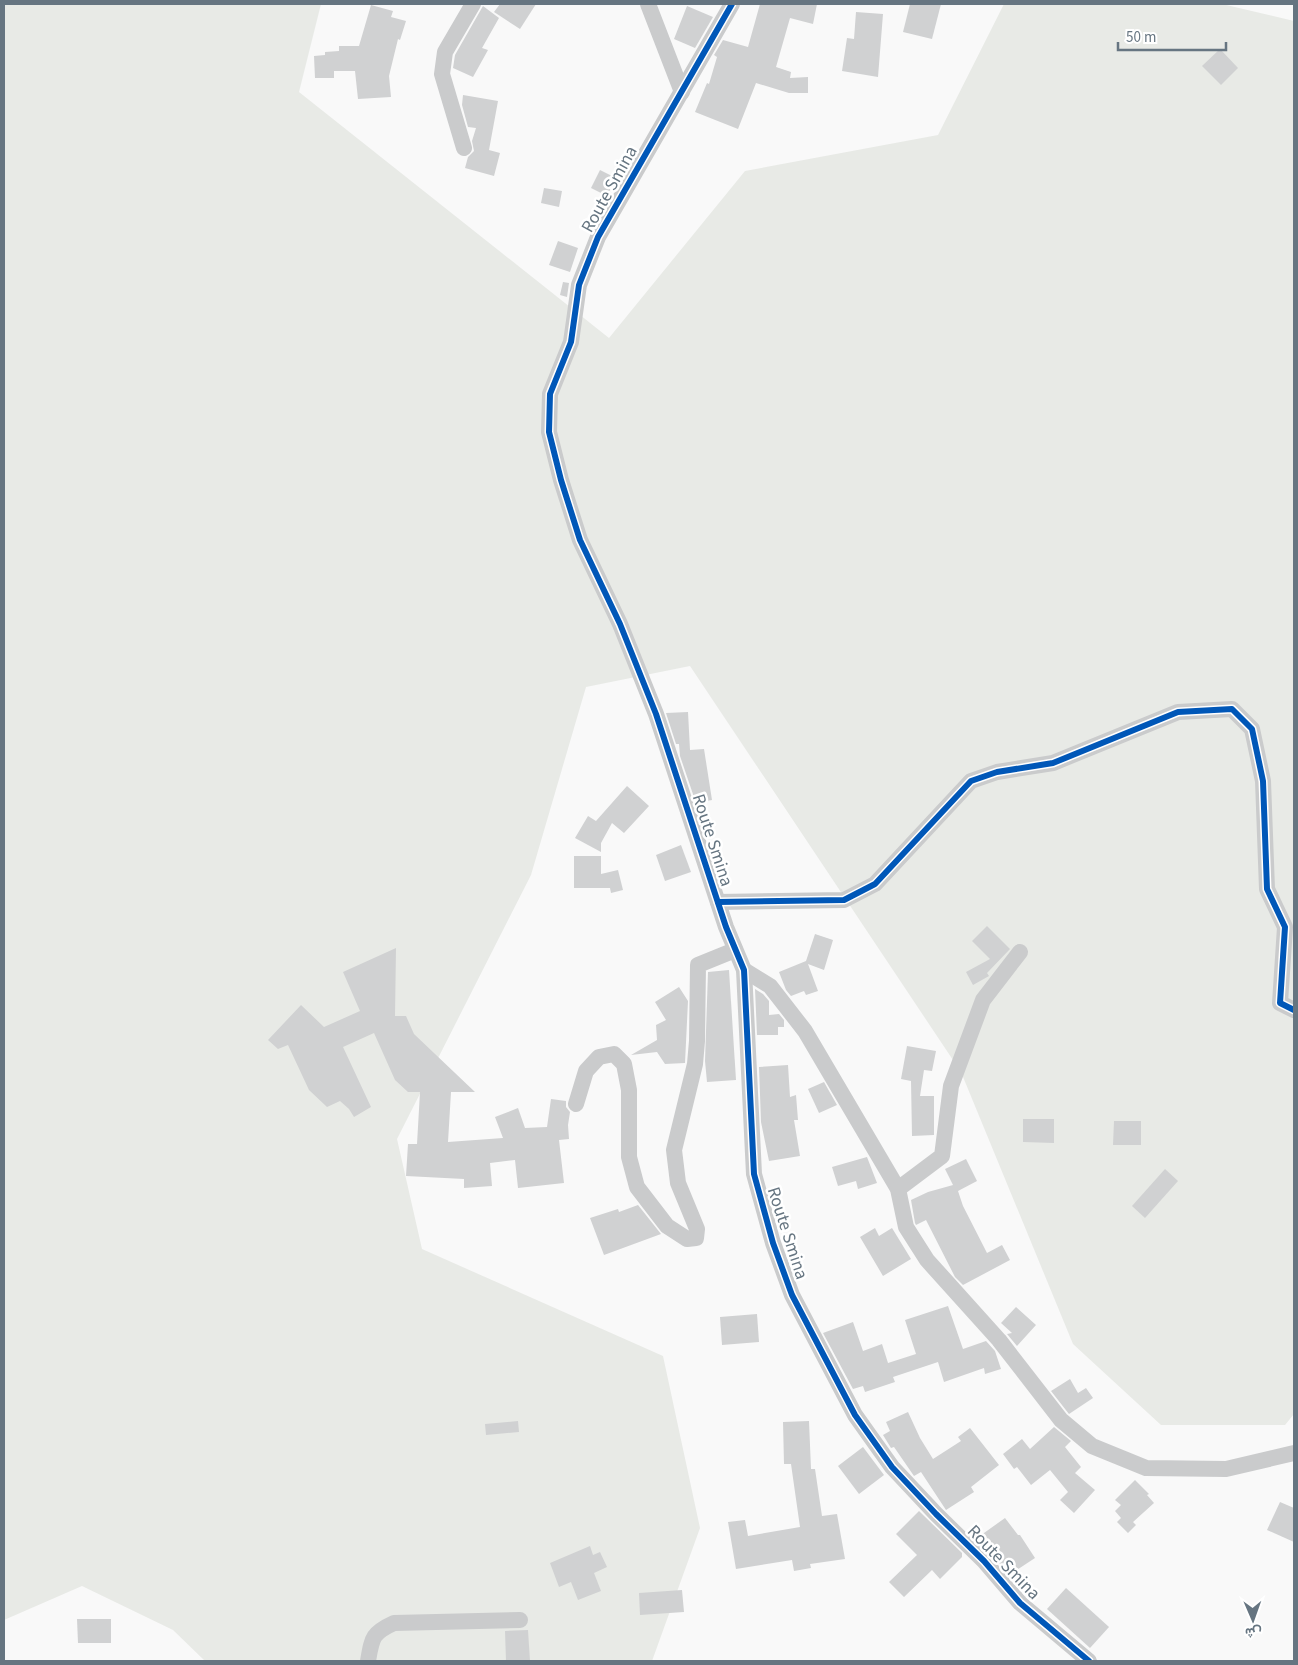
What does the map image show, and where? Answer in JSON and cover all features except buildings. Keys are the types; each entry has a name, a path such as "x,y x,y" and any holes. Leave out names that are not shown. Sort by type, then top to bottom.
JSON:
{"street":[{"path":"464,148 442,74 445,52 474,4"},
{"path":"648,4 682,92"},
{"name":"Route Smina","path":"732,4 598,236 579,284 571,342 550,394 549,432 561,480 580,540 620,624 656,714 718,902 744,970 754,1174 773,1243 792,1295 855,1415 892,1467 984,1561 1020,1604 1089,1661"},
{"path":"718,902 844,900 875,884 971,781 997,772 1053,763 1178,712 1232,709 1252,729 1263,781 1267,889 1285,927 1280,1003 1294,1010"},
{"path":"576,1104 586,1071 599,1057 614,1054 624,1064 629,1090 628,1157 637,1187 667,1226 687,1239 696,1238 697,1229 678,1183 674,1150 694,1064 697,1041 698,964 735,950"},
{"path":"898,1189 942,1156 951,1086 983,1000 1020,952"},
{"path":"744,970 770,986 805,1031 898,1189 906,1227 927,1260 999,1340 1060,1420 1092,1446 1146,1468 1226,1470 1294,1453"},
{"path":"368,1661 372,1640 381,1629 394,1623 520,1620"}],"shaded area":[{"path":"4,4 321,4 299,92 609,338 745,171 938,135 1004,4 1222,4 1294,21 1294,1414 1285,1425 1161,1425 1073,1344 961,1072 690,666 586,687 531,875 397,1139 422,1249 663,1356 700,1528 652,1661 205,1661 173,1630 82,1586 4,1620"}],"cycle path":[{"path":"732,4 598,237 579,285 571,342 550,394 549,432 561,480 580,540 620,624 656,714 726,927 744,970 754,1174 773,1243 792,1295 855,1415 892,1467 984,1561 1020,1603 1089,1661"},
{"path":"718,902 844,900 875,884 971,781 997,772 1053,763 1178,712 1232,709 1252,729 1263,781 1267,889 1285,927 1280,1003 1294,1010"}]}
